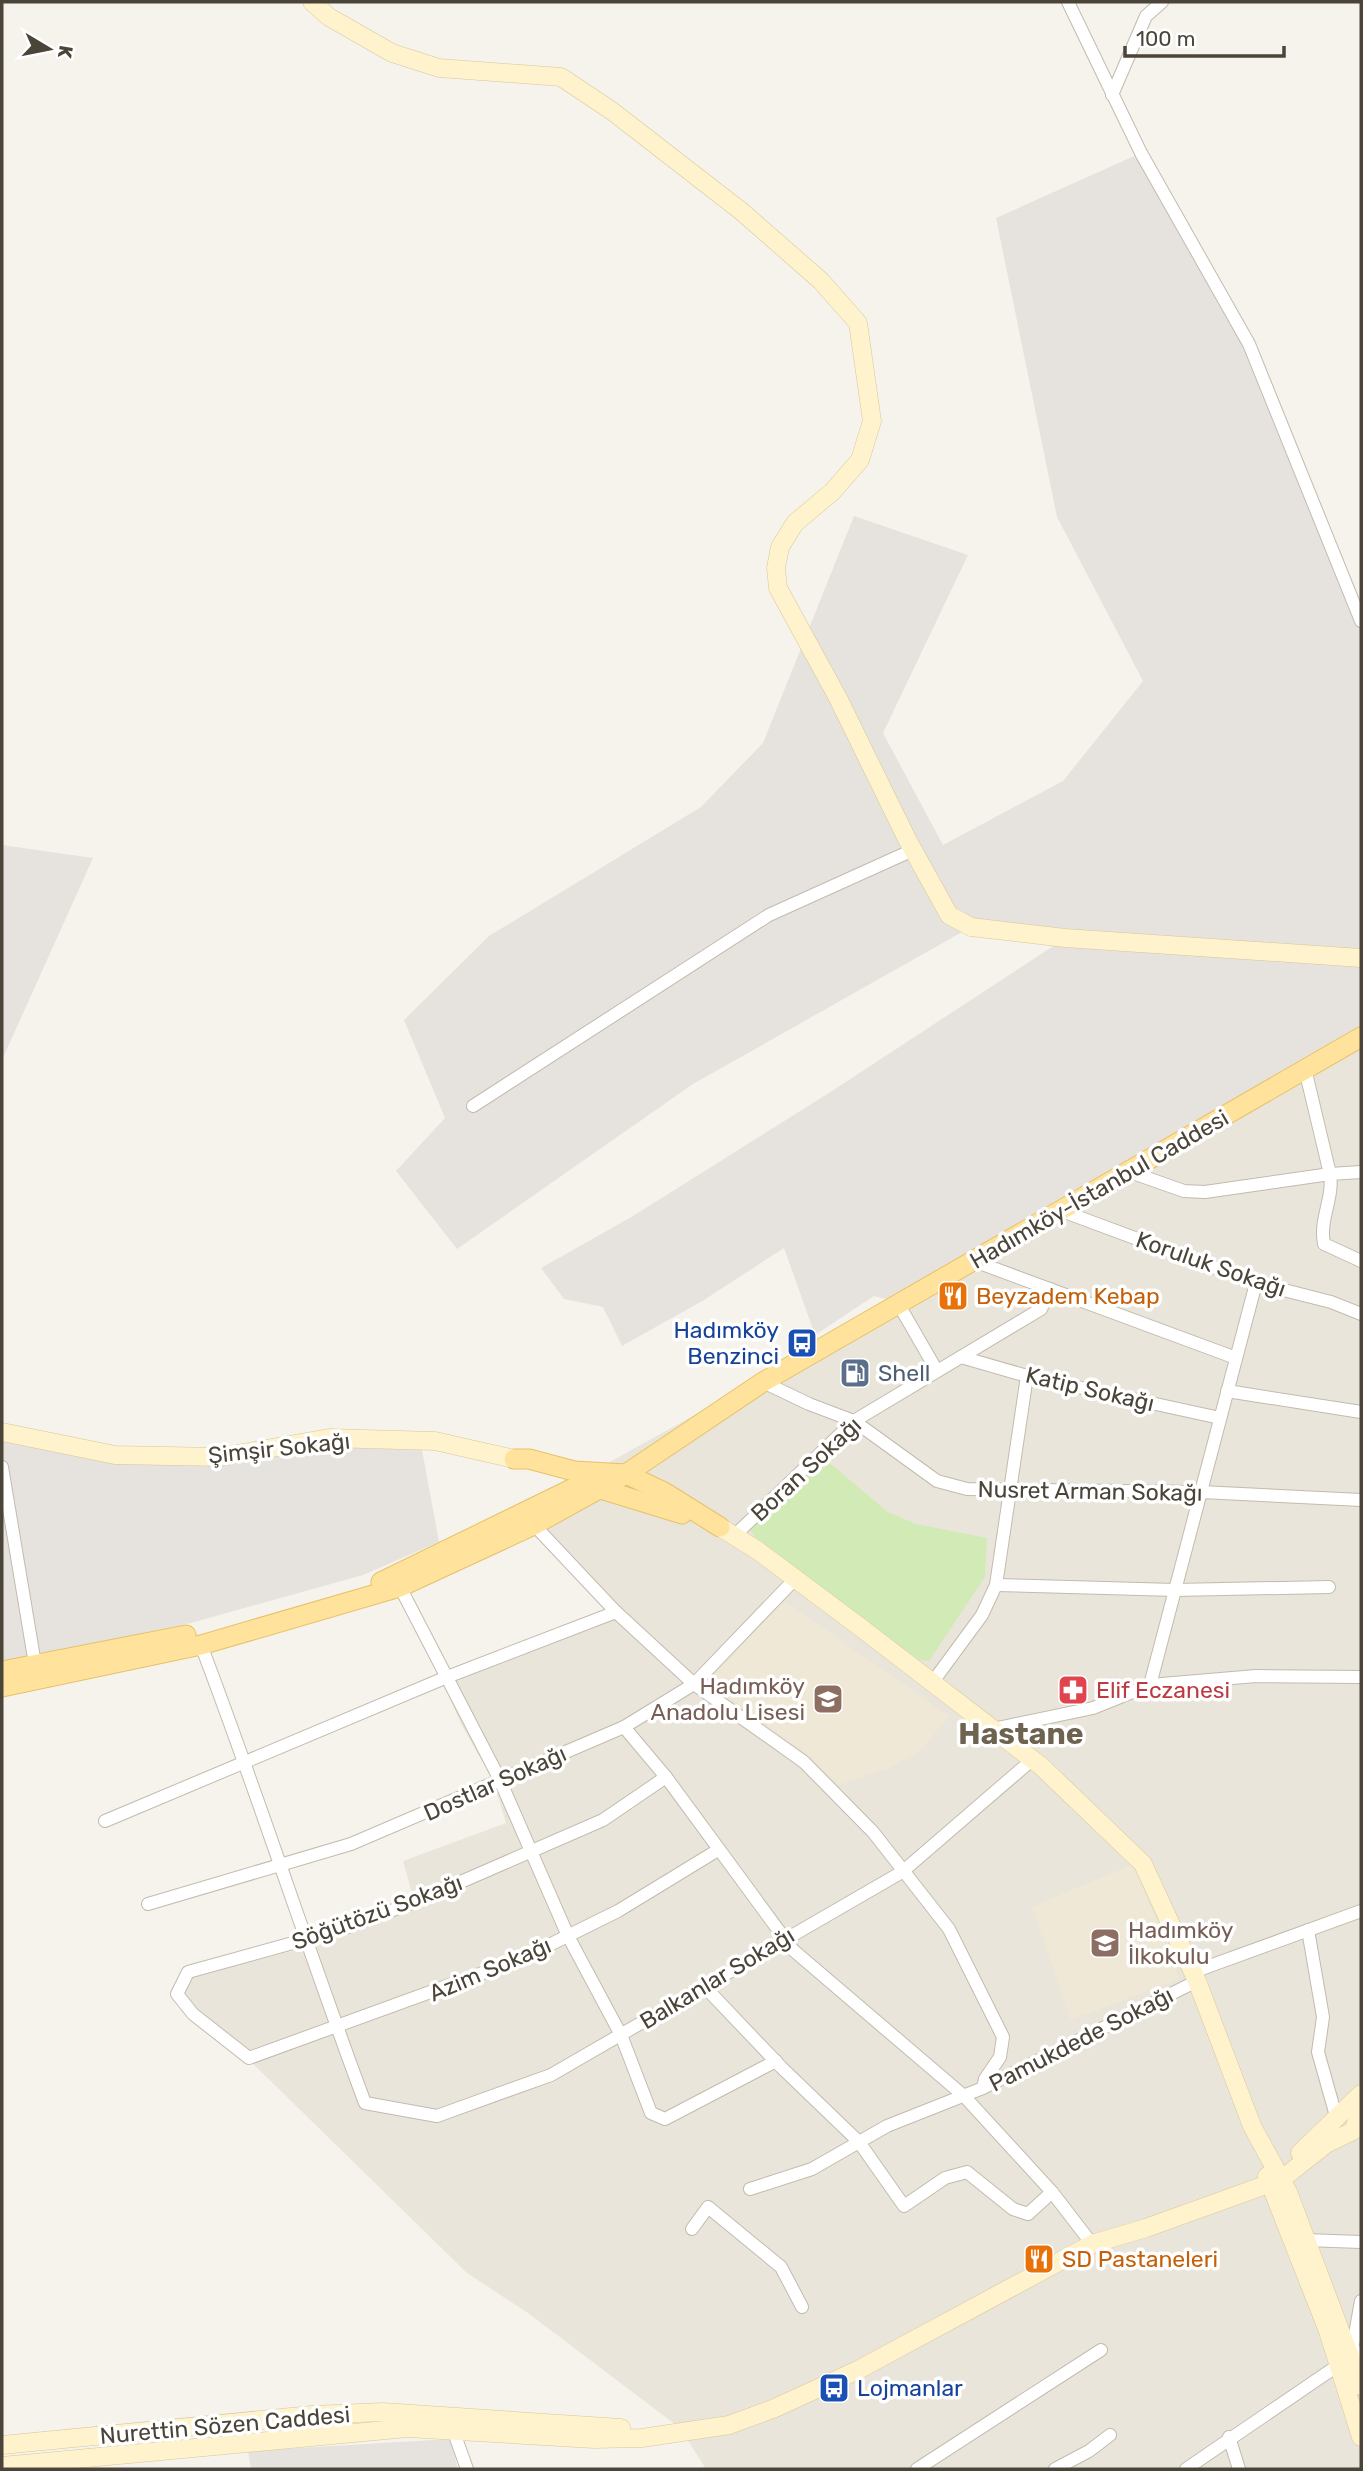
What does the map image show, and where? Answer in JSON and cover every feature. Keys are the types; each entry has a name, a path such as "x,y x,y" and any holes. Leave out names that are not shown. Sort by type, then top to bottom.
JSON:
{"main road":[{"name":"Hadımköy-İstanbul Caddesi","path":"2,1671 188,1635 379,1583 581,1485 626,1474 763,1382 1361,1037"},
{"name":"Hadımköy-İstanbul Caddesi","path":"2,1687 201,1645 400,1587 534,1525 706,1407 763,1382"},
{"path":"514,1459 530,1459 603,1480 727,1532"},
{"path":"514,1459 581,1485"},
{"path":"626,1474 664,1492 727,1532"}],"street":[{"path":"312,2 329,17 392,53 439,68 561,77 612,111 741,211 821,281 858,324 872,421 860,460 832,492 795,523 780,547 776,568 778,588 838,698 948,915 971,927 1219,951 1361,958"},
{"path":"1068,2 1141,153 1249,344 1361,621"},
{"path":"1112,95 1146,16 1162,2"},
{"path":"473,1106 769,915 913,850"},
{"path":"1305,1069 1332,1189 1324,1220 1324,1244 1361,1261"},
{"path":"1130,1171 1184,1191 1226,1190 1262,1183 1361,1172"},
{"name":"Koruluk Sokağı","path":"1062,1211 1256,1283 1331,1302 1361,1314"},
{"path":"974,1261 1236,1358"},
{"path":"1150,1685 1256,1283"},
{"name":"Boran Sokağı","path":"727,1532 854,1421 1041,1309 1050,1289"},
{"path":"899,1305 937,1371"},
{"name":"Katip Sokağı","path":"961,1357 1027,1376 1220,1418"},
{"path":"932,1683 982,1615 996,1585 1027,1376"},
{"name":"Nusret Arman Sokağı","path":"763,1382 809,1404 854,1421 937,1481 967,1489 1201,1492 1361,1500"},
{"path":"1227,1391 1361,1412"},
{"name":"Şimşir Sokağı","path":"2,1432 115,1455 219,1457 329,1438 435,1441 514,1459"},
{"path":"2,1467 35,1664"},
{"path":"534,1525 616,1612 694,1684 804,1762 873,1832 949,1928 1003,2037 1000,2057 985,2079 983,2088"},
{"path":"727,1532 1032,1759 1143,1864 1195,1977 1252,2126 1351,2357 1361,2437"},
{"name":"Dostlar Sokağı","path":"148,1904 351,1844 398,1826 499,1778 624,1727 694,1684 794,1580"},
{"path":"996,1585 1175,1590 1329,1587"},
{"path":"400,1587 499,1778 568,1936 621,2035 651,2113 665,2119 776,2062"},
{"path":"104,1821 447,1676 616,1612"},
{"path":"201,1645 246,1763 278,1865 337,2028"},
{"path":"993,1729 1093,1708 1150,1685 1256,1676 1361,1677"},
{"path":"624,1727 666,1777 793,1950 964,2096 1052,2192 1091,2244"},
{"name":"Balkanlar Sokağı","path":"337,2028 365,2103 436,2116 551,2075 783,1938 902,1872 1032,1759"},
{"name":"Söğütözü Sokağı","path":"249,2058 193,2014 177,1994 188,1972 306,1940 417,1901 603,1820 666,1777"},
{"name":"Azim Sokağı","path":"249,2058 484,1975 618,1911 718,1850"},
{"name":"Pamukdede Sokağı","path":"750,2189 812,2169 887,2126 983,2088 1195,1977 1361,1911"},
{"path":"1308,1930 1323,2017 1318,2052 1336,2116"},
{"path":"705,1986 776,2062 859,2142 904,2206 945,2178 967,2172 1013,2209 1028,2214 1052,2192"},
{"path":"1274,2178 1361,2094"},
{"path":"467,2469 451,2422 695,2431 746,2420 846,2375 1091,2244 1274,2178 1326,2144 1353,2132 1361,2111"},
{"path":"1274,2178 1305,2240 1361,2386"},
{"path":"692,2229 708,2207 781,2267 802,2307"},
{"path":"1305,2240 1361,2242"},
{"path":"1186,2469 1228,2437 1351,2357 1361,2301"},
{"path":"917,2469 1101,2350"},
{"name":"Nurettin Sözen Caddesi","path":"2,2445 312,2415 383,2412 451,2422"},
{"name":"Nurettin Sözen Caddesi","path":"2,2466 451,2422"},
{"path":"1055,2469 1110,2435"},
{"path":"1228,2437 1239,2469"}],"shaded area":[{"path":"1141,153 1249,344 1361,621 1361,1034 890,1300 874,1296 815,1335 784,1248 704,1300 622,1346 603,1307 564,1299 541,1268 633,1216 832,1091 1064,939 971,927 693,1084 457,1249 396,1171 445,1118 404,1020 489,936 701,807 763,743 854,516 968,555 883,733 943,845 1063,781 1143,681 1057,517 996,218"},
{"path":"2,845 93,858 2,1060"},
{"path":"1361,1029 1361,2469 706,2469 680,2428 528,2313 467,2273 248,2059 175,1994 191,1977 319,1944 414,1901 403,1861 506,1823 493,1780 449,1697 447,1677 613,1611 527,1508 734,1393"},
{"path":"2,1440 114,1463 324,1447 422,1450 439,1542 363,1575 191,1623 2,1662"},
{"name":"Hadımköy Anadolu Lisesi","path":"784,1601 949,1716 922,1749 892,1767 839,1785 802,1750 708,1682"},
{"name":"Hadımköy İlkokulu","path":"1134,1864 1179,1979 1071,2020 1032,1907"},
{"path":"450,2439 458,2469 251,2469 248,2451"}],"green space":[{"path":"825,1459 888,1512 916,1524 987,1538 985,1577 929,1661 919,1660 766,1551 747,1526"}],"place":[{"name":"Beyzadem Kebap","path":"953,1296"},
{"name":"Hadımköy Benzinci","path":"802,1343"},
{"name":"Shell","path":"855,1373"},
{"name":"Elif Eczanesi","path":"1073,1690"},
{"name":"Hadımköy Anadolu Lisesi","path":"828,1699"},
{"name":"Hadımköy İlkokulu","path":"1105,1943"},
{"name":"SD Pastaneleri","path":"1039,2259"},
{"name":"Lojmanlar","path":"834,2388"}],"district":[{"name":"Hastane","path":"1021,1734"}]}
